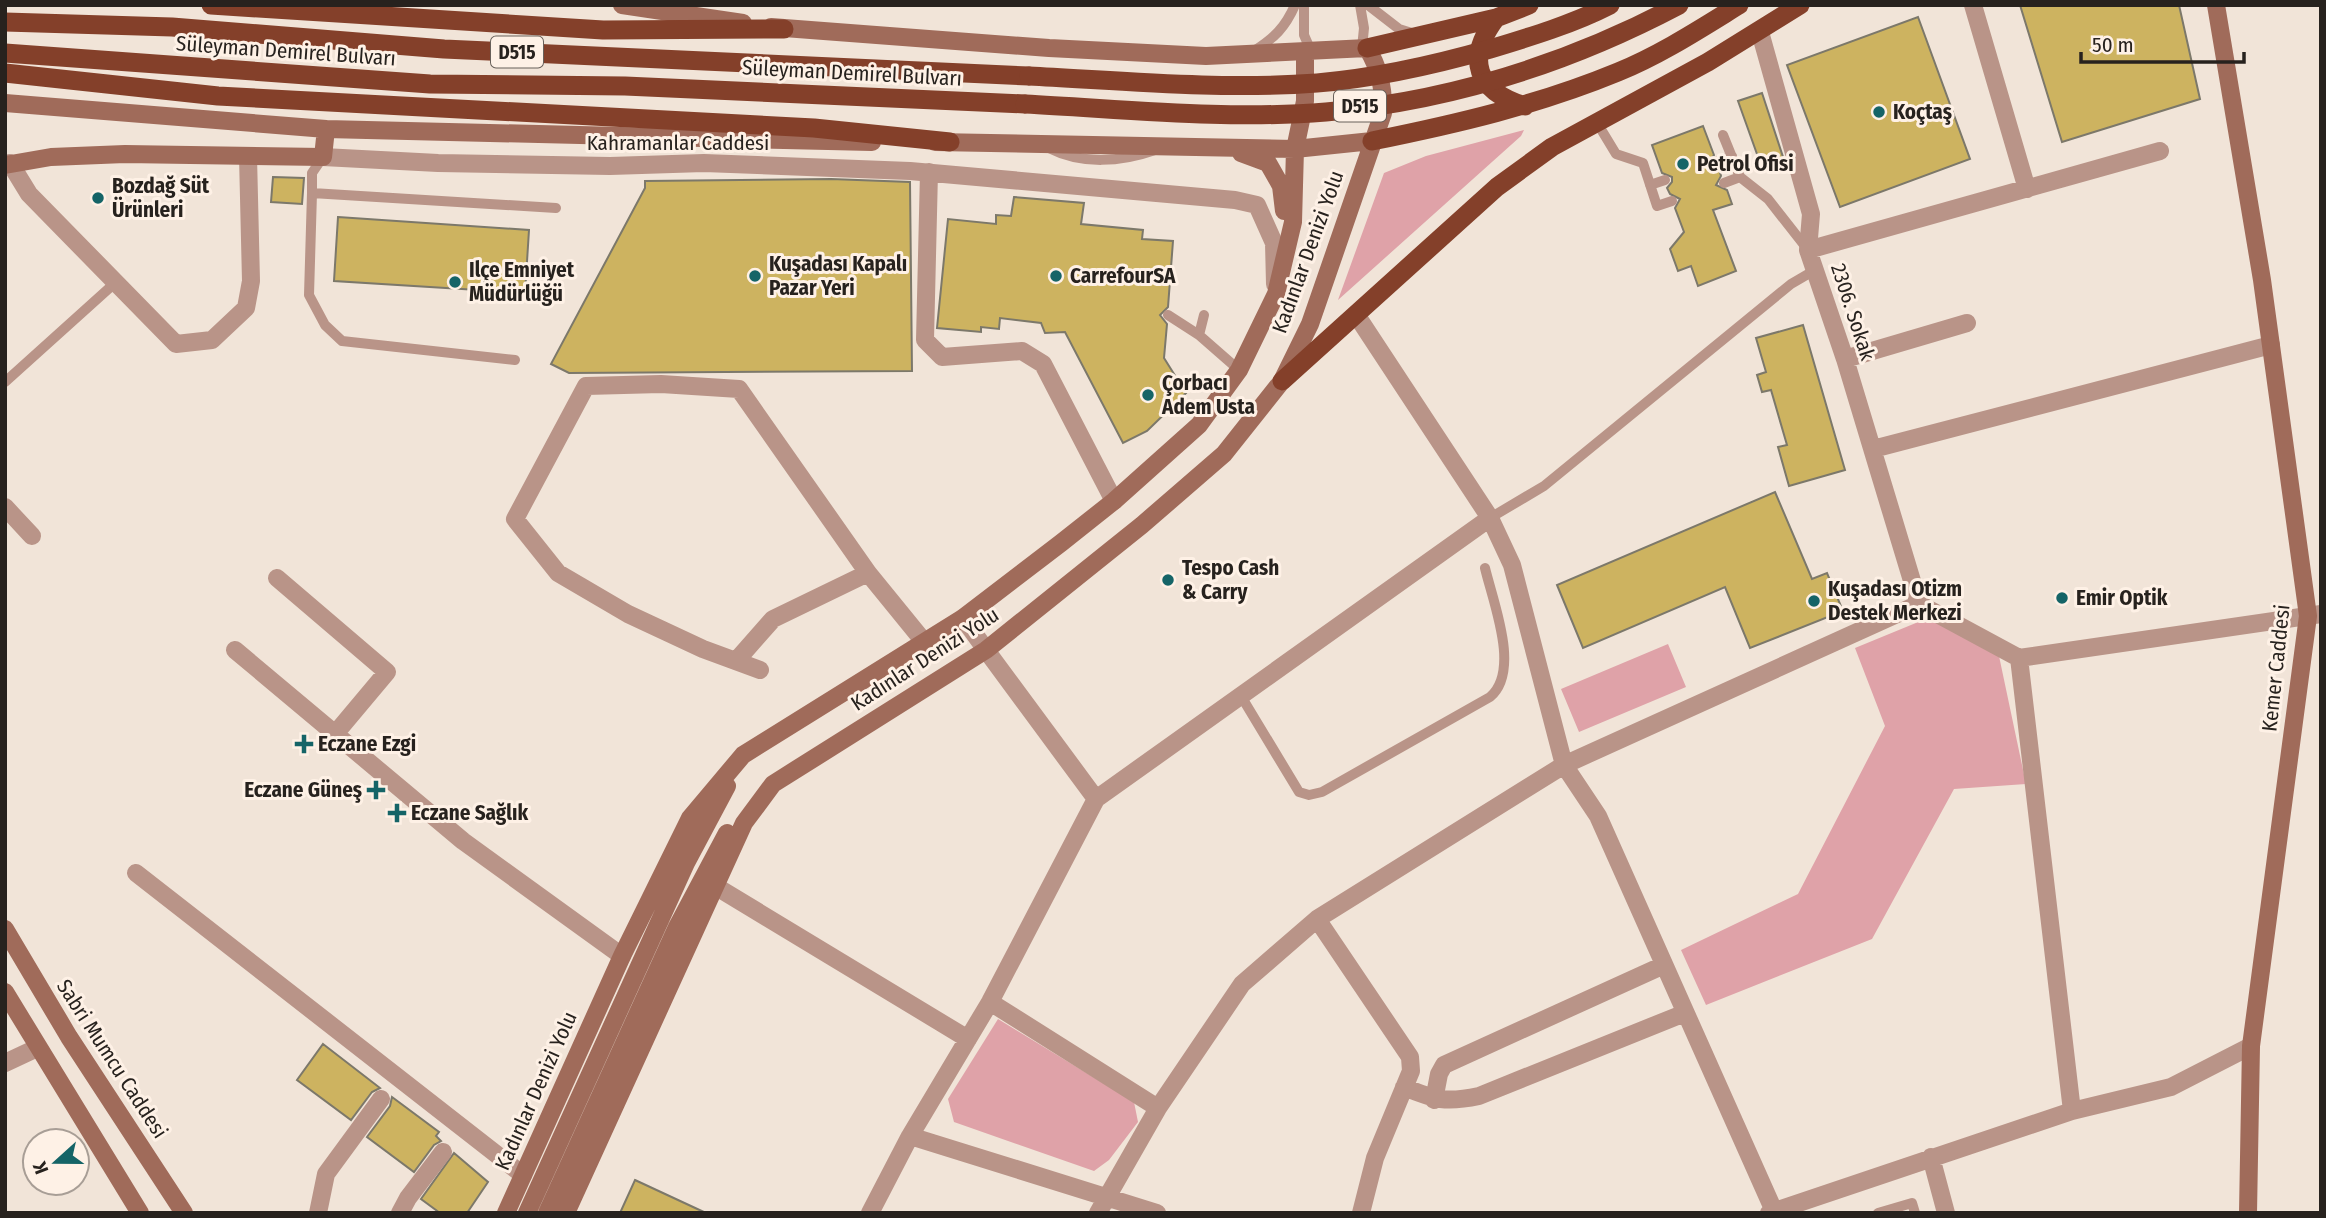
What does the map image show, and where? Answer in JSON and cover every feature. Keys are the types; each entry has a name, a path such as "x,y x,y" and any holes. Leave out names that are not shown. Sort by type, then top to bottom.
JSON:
{"highway":[{"path":"211,5 603,30 784,29"},
{"path":"1365,48 1496,18 1529,5"},
{"name":"Süleyman Demirel Bulvarı","path":"5,22 172,27 444,49 1215,86 1318,83 1412,70 1513,42 1611,5"},
{"name":"Süleyman Demirel Bulvarı","path":"5,53 430,84 625,86 1249,113 1326,112 1462,90 1558,61 1679,5"},
{"path":"1372,141 1461,123 1525,106 1619,72 1683,39 1739,5"},
{"path":"1282,381 1497,187 1552,147 1760,32 1800,5"},
{"path":"1496,18 1480,43 1478,61 1481,75 1491,91 1525,106"},
{"path":"5,73 218,96 786,126 950,142"}],"main road":[{"path":"622,5 784,29 1206,56 1365,48"},
{"name":"Kemer Caddesi","path":"2217,5 2314,615 2251,1046 2248,1213"},
{"name":"Kadınlar Denizi Yolu","path":"566,1213 744,823 773,784 986,650 1142,525 1224,454 1282,381 1310,324 1383,113 1384,94 1377,64 1365,48"},
{"name":"Kadınlar Denizi Yolu","path":"506,1213 622,956 690,818 743,755 963,618 1114,501 1199,425 1239,370 1276,294 1293,222 1295,149 1305,102 1308,52"},
{"path":"5,103 326,130 1295,149 1372,141"},
{"path":"323,157 326,130"},
{"path":"1227,148 1268,163 1281,186 1288,239"},
{"name":"Kahramanlar Caddesi","path":"8,164 51,157 323,157"},
{"path":"527,1213 686,863 743,755"},
{"path":"547,1213 684,915 734,819 773,784"},
{"name":"Sabri Mumcu Caddesi","path":"5,929 69,1037 184,1213"},
{"path":"5,992 140,1213"}],"street":[{"path":"1973,5 2027,189"},
{"name":"2306. Sokak","path":"1760,32 1811,214 1808,250 1845,359 1919,604"},
{"path":"1808,250 2160,151"},
{"path":"8,164 29,194 176,344 212,340 246,307 251,281 248,156"},
{"name":"Kahramanlar Caddesi","path":"323,157 438,163 610,166 704,163 929,172 1235,200 1257,205 1274,243 1276,294"},
{"path":"929,172 925,340 942,357 1023,351 1043,364 1114,501"},
{"path":"1357,316 1490,518 1512,565 1564,765 1598,816 1771,1212 2072,1111 2171,1087 2251,1046"},
{"path":"1845,359 1967,323"},
{"path":"1873,449 2271,345"},
{"path":"760,670 628,614 558,573 515,519 586,386 660,384 739,389 867,573 925,643"},
{"path":"5,507 32,536"},
{"path":"870,1213 910,1136 990,1002 1096,799 1490,518"},
{"path":"736,661 773,619 867,573"},
{"path":"277,578 387,672 335,734"},
{"path":"1102,1205 1158,1108 1242,984 1317,919 1564,765 1919,604 2019,658 2314,615"},
{"path":"963,618 1096,799"},
{"path":"235,650 463,841 622,956"},
{"path":"2019,658 2072,1111"},
{"path":"136,873 523,1175"},
{"path":"715,886 968,1039"},
{"path":"1317,919 1409,1057 1411,1072 1375,1158 1361,1213"},
{"path":"1434,1100 1439,1073 1444,1065 1664,965"},
{"path":"990,1002 1158,1108"},
{"path":"1404,1087 1434,1100 1453,1102 1479,1096 1685,1013"},
{"path":"5,1063 37,1048"},
{"path":"318,1213 326,1174 381,1099"},
{"path":"910,1136 1102,1205 1157,1213"},
{"path":"400,1213 408,1198 443,1152"},
{"path":"1931,1157 1946,1213"}],"lane":[{"path":"1206,56 1248,54 1275,37 1287,23 1295,5"},
{"path":"1304,5 1304,35 1308,52"},
{"path":"1360,5 1365,48"},
{"path":"1368,5 1399,29 1421,36"},
{"path":"1597,121 1616,154 1643,163 1657,206 1672,201"},
{"path":"1723,135 1740,177 1768,198 1808,250"},
{"path":"1716,162 1732,156"},
{"path":"323,157 312,173 309,295 325,325 342,341 515,360"},
{"path":"1724,183 1740,177"},
{"path":"1650,185 1665,180"},
{"path":"312,193 556,208"},
{"path":"1490,518 1544,486 1791,284 1815,270"},
{"path":"5,382 116,282"},
{"path":"1199,335 1204,314"},
{"path":"1168,315 1199,335 1239,370"},
{"path":"1241,696 1299,792 1309,795 1322,792 1490,697 1501,687 1506,671 1505,656 1485,568"},
{"path":"1878,1213 1912,1203 1915,1213"}],"shaded area":[{"path":"1524,130 1521,136 1338,300 1384,173 1426,156"},
{"path":"1928,618 1999,656 2026,784 1954,789 1872,939 1706,1005 1681,950 1798,894 1885,726 1855,648"},
{"path":"1668,644 1686,687 1579,732 1561,689"},
{"path":"998,1019 1134,1102 1138,1122 1109,1160 1094,1171 954,1122 948,1099"}],"building":[{"path":"2020,5 2179,5 2200,99 2062,142"},
{"path":"1918,17 1970,159 1840,207 1787,65"},
{"path":"1762,93 1784,160 1762,168 1738,101"},
{"path":"1703,126 1714,155 1708,164 1719,169 1721,176 1716,185 1727,190 1732,204 1713,210 1736,271 1698,286 1691,266 1678,271 1670,249 1684,232 1675,208 1680,199 1670,194 1667,188 1672,177 1662,173 1652,145"},
{"path":"273,177 304,178 302,204 271,202"},
{"name":"Kuşadası Kapalı Pazar Yeri","path":"831,179 910,182 912,371 569,373 551,364 645,188 645,181"},
{"name":"CarrefourSA","path":"1014,197 1084,203 1081,224 1143,230 1142,239 1173,241 1168,307 1160,315 1167,324 1164,358 1186,393 1147,431 1123,443 1065,332 1045,333 1041,323 1000,318 999,329 981,327 981,332 937,328 948,219 996,224 996,215 1011,216"},
{"path":"338,217 529,230 525,293 334,281"},
{"path":"1803,325 1845,470 1789,486 1778,447 1787,445 1771,390 1762,392 1757,375 1766,372 1756,338"},
{"path":"1775,492 1812,579 1827,573 1843,611 1750,648 1725,587 1583,648 1557,585"},
{"path":"323,1044 380,1088 372,1092 351,1120 297,1080"},
{"path":"392,1097 439,1132 436,1136 441,1141 434,1145 414,1172 367,1137 390,1106"},
{"path":"454,1153 488,1182 467,1213 440,1213 421,1199"},
{"path":"635,1180 706,1213 620,1213"}],"place":[{"name":"Koçtaş","path":"1879,112"},
{"name":"Petrol Ofisi","path":"1683,164"},
{"name":"Bozdağ Süt Ürünleri","path":"98,198"},
{"name":"Kuşadası Kapalı Pazar Yeri","path":"755,276"},
{"name":"CarrefourSA","path":"1056,276"},
{"name":"Ilçe Emniyet Müdürlüğü","path":"455,282"},
{"name":"Çorbacı Adem Usta","path":"1148,395"},
{"name":"Tespo Cash & Carry","path":"1168,580"},
{"name":"Emir Optik","path":"2062,598"},
{"name":"Kuşadası Otizm Destek Merkezi","path":"1814,601"},
{"name":"Eczane Ezgi","path":"304,744"},
{"name":"Eczane Güneş","path":"376,790"},
{"name":"Eczane Sağlık","path":"397,813"}]}
